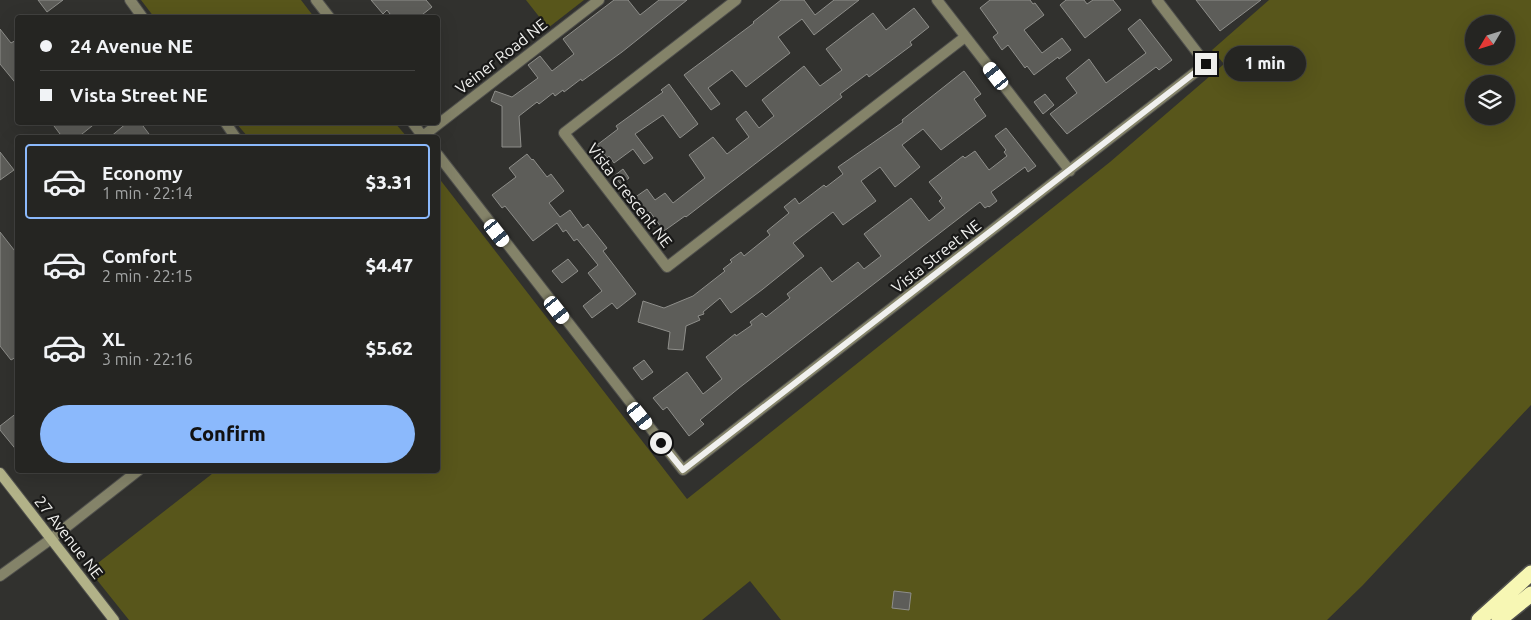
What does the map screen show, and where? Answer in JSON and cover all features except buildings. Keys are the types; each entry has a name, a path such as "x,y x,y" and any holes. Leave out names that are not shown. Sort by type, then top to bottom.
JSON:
{"highway":[{"path":"1479,620 1531,573"},
{"path":"1499,620 1531,594"}],"street":[{"path":"130,0 141,15"},
{"path":"316,0 328,15"},
{"name":"Veiner Road NE","path":"440,124 598,0"},
{"name":"Vista Crescent NE","path":"736,0 564,133 667,267 966,37"},
{"path":"937,0 1070,171"},
{"name":"Vista Street NE","path":"440,158 683,470 1206,64 1157,0"},
{"name":"Veiner Road NE","path":"426,135 438,125"},
{"name":"27 Avenue NE","path":"0,473 114,620"},
{"path":"0,576 51,539 134,473"}],"shaded area":[{"path":"141,0 301,0 312,15 152,15"},
{"path":"526,0 584,0 548,28"},
{"path":"1269,0 1531,0 1531,405 1363,585 1327,620 781,620 750,581 702,620 129,620 89,570 213,473 440,473 440,180 687,499 1110,162 1224,64 1212,50"},
{"path":"238,125 397,125 405,135 246,135"}],"route":[{"path":"661,443 683,470 1206,64"}]}
